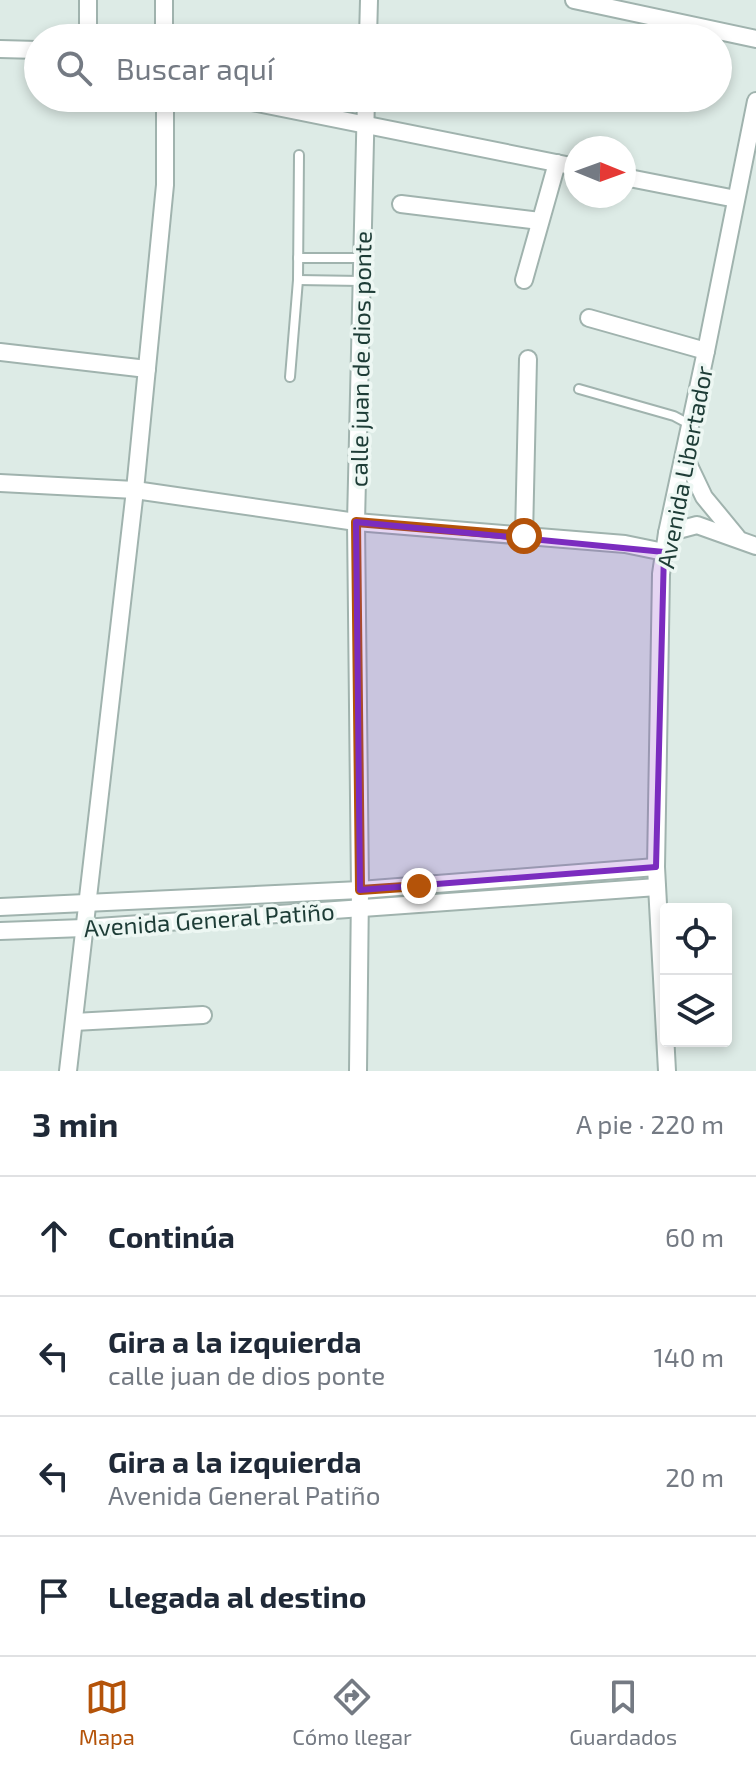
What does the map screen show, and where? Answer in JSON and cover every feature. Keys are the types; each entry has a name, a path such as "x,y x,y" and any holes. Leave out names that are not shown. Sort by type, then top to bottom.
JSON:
{"street":[{"path":"88,0 88,24"},
{"path":"164,0 164,24"},
{"path":"368,24 369,0"},
{"path":"574,0 686,24"},
{"path":"732,34 756,39"},
{"path":"0,49 24,50"},
{"name":"Avenida Libertador","path":"667,1071 656,867 661,574 756,101"},
{"path":"68,1071 135,490 165,185 165,112"},
{"path":"304,112 564,164"},
{"name":"calle juan de dios ponte","path":"358,1071 360,890 356,522 365,112"},
{"path":"524,280 557,163"},
{"path":"636,179 736,199"},
{"path":"401,204 540,221"},
{"path":"589,318 706,351"},
{"path":"0,352 147,369"},
{"path":"524,536 528,359"},
{"path":"684,455 704,497 737,537"},
{"path":"0,483 135,490 356,522 625,544 664,552"},
{"path":"667,533 697,525 756,546"},
{"name":"Avenida General Patiño","path":"0,907 360,890 656,867"},
{"name":"Avenida General Patiño","path":"0,931 84,928 657,887"},
{"path":"74,1022 203,1015"}],"lane":[{"path":"290,377 298,280 299,155"},
{"path":"298,258 362,258"},
{"path":"298,280 361,281"},
{"path":"579,389 674,416 690,424"}],"highlighted area":[{"path":"356,522 664,552 656,867 360,890"}],"route":[{"path":"419,886 360,890 356,522 524,536"}]}
